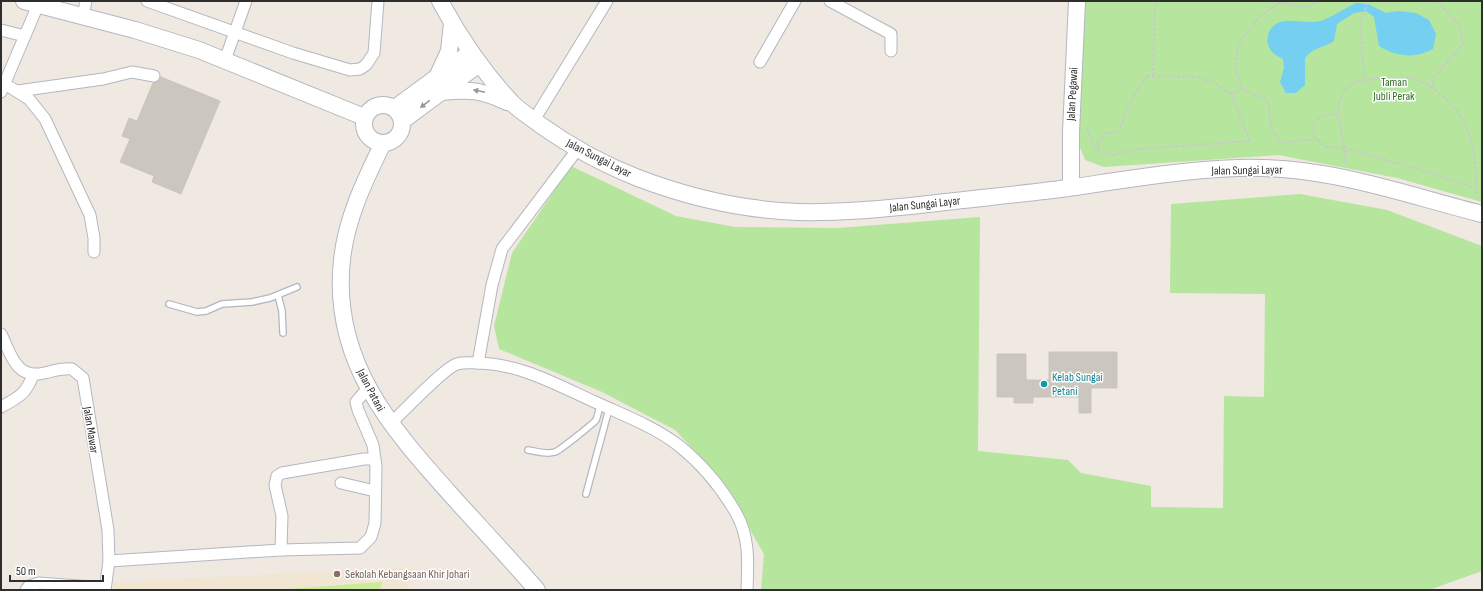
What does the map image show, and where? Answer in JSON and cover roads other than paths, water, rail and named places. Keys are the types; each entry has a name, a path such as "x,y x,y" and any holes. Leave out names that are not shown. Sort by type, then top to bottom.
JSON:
{"main road":[{"name":"Jalan Sungai Layar","path":"440,1 452,23 475,58 514,105 577,150 623,172 687,194 748,207 796,212 845,212 1071,187 1174,173 1239,168 1281,168 1344,177 1479,214"},
{"name":"Jalan Pegawai","path":"1071,187 1071,132 1077,1"},
{"path":"31,3 84,9 135,30 225,60 364,117"},
{"path":"439,85 449,51 452,23"},
{"path":"398,114 475,58"},
{"path":"439,85 489,93 514,105"},
{"path":"384,104 398,114 401,130 396,138 383,143 375,141 366,133 363,125 364,117 368,111 377,105 384,104"},
{"name":"Jalan Patani","path":"383,143 353,210 342,258 340,273 341,297 348,336 367,388 390,424 433,475 537,590"}],"street":[{"path":"147,1 332,66 355,70 366,65 374,53 378,1"},
{"path":"225,60 246,1"},
{"path":"534,120 607,1"},
{"path":"760,62 794,1"},
{"path":"830,1 891,34 891,51"},
{"path":"31,3 25,36 3,88 18,91 103,79 132,72 154,76"},
{"path":"1,30 25,36"},
{"path":"18,91 33,102 45,118 90,215 94,238 94,252"},
{"path":"478,363 492,285 502,249 577,150"},
{"path":"1,334 15,364 24,373 34,374 28,389 21,396 1,407"},
{"path":"390,424 449,368 465,363 478,363 525,371 604,407 653,430 677,444 703,467 716,482 737,514 744,532 747,546 747,590"},
{"name":"Jalan Mawar","path":"34,374 66,368 76,371 83,378 108,530 109,561 105,589"},
{"path":"109,561 282,550 360,548 366,544 374,530 376,523 376,460 373,445 356,402 367,388"},
{"path":"282,550 282,516 275,485 276,476 288,472 364,460 376,460"},
{"path":"341,482 375,491"},
{"path":"26,590 29,586 39,583 105,589"}],"lane":[{"path":"169,304 197,312 206,311 222,304 252,302 278,295 297,287"},
{"path":"278,295 282,311 283,333"},
{"path":"528,450 550,453 557,452 572,439 591,426 604,407"},
{"path":"586,494 604,407"}],"water":[{"path":"1356,3 1368,4 1386,13 1398,11 1416,13 1429,20 1436,34 1433,49 1412,55 1392,53 1385,50 1379,46 1374,17 1366,11 1354,13 1337,24 1334,41 1330,44 1315,49 1305,58 1305,85 1296,93 1286,93 1280,82 1284,68 1283,59 1273,53 1270,49 1268,44 1269,32 1279,22 1316,22"}],"place":[{"name":"Kelab Sungai Petani","path":"1044,384"},
{"name":"Sekolah Kebangsaan Khir Johari","path":"337,574"}],"park label":[{"name":"Taman Jubli Perak","path":"1394,89"}]}
